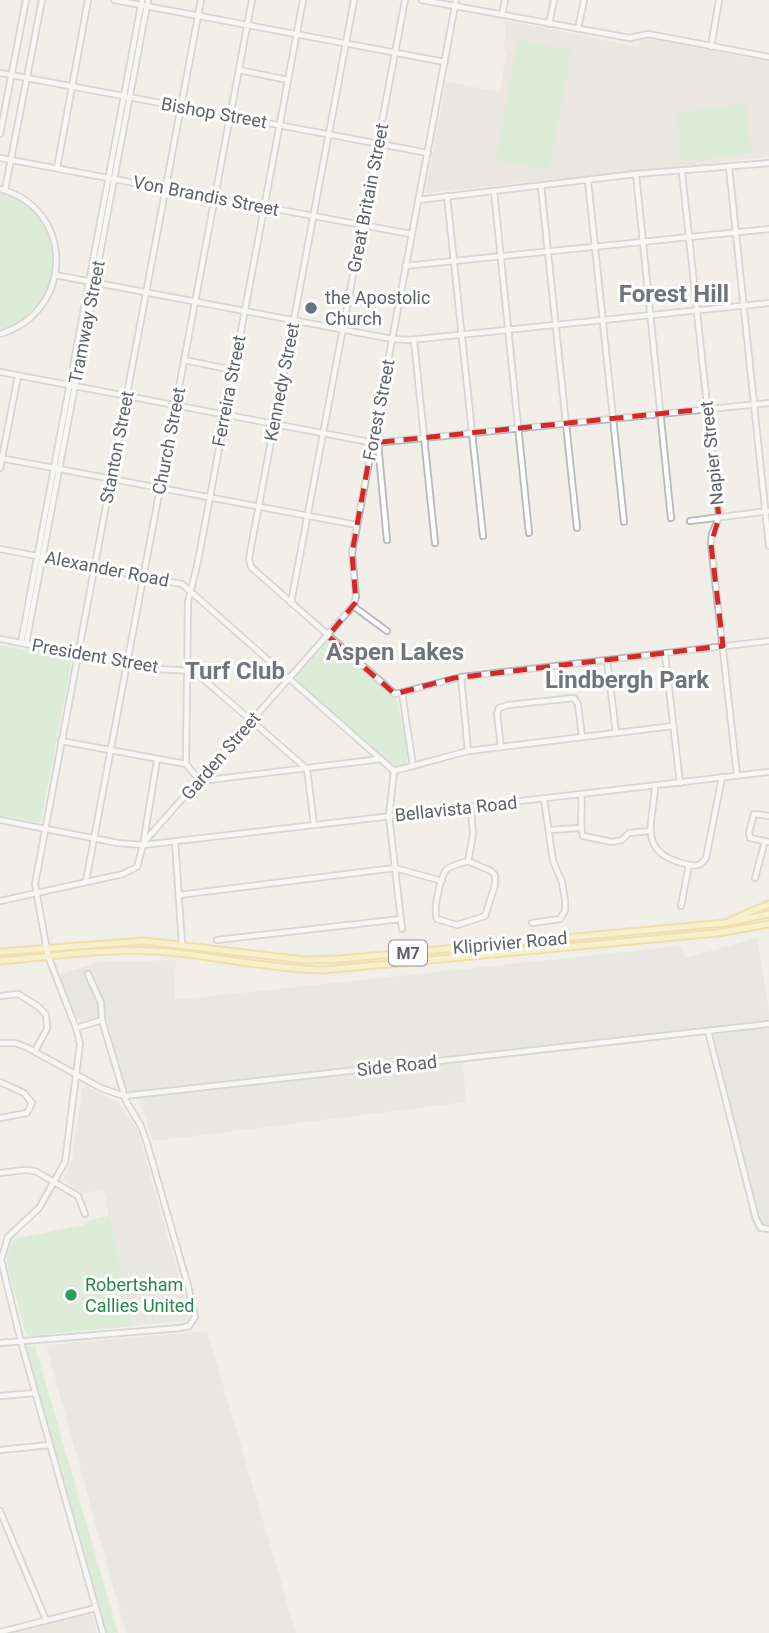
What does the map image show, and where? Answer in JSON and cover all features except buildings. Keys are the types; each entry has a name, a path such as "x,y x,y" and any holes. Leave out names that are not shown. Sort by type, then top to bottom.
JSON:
{"main road":[{"path":"725,923 769,904"},
{"name":"Kliprivier Road","path":"0,952 131,942 182,944 317,960 725,923 769,914"},
{"name":"Kliprivier Road","path":"0,961 105,952 156,951 323,970 717,933 769,924"}],"street":[{"path":"0,134 26,0"},
{"path":"0,334 17,328 37,312 50,291 55,275 55,245 46,223 32,206 3,190 42,0"},
{"path":"57,168 88,0"},
{"path":"114,0 144,3 248,26 444,62"},
{"name":"Stanton Street","path":"21,1342 2,1268 3,1248 13,1231 39,1208 67,1154 80,1051 76,1028 48,956 35,893 35,880 201,0"},
{"name":"Church Street","path":"86,881 252,0"},
{"name":"Ferreira Street","path":"186,764 188,602 303,0"},
{"name":"Kennedy Street","path":"354,0 249,564 392,692 402,693"},
{"name":"Great Britain Street","path":"291,603 405,0"},
{"path":"422,0 630,38 648,34 769,57"},
{"name":"Forest Street","path":"353,606 356,597 352,557 357,525 375,443 405,266 456,0"},
{"path":"502,15 505,0"},
{"path":"549,24 554,0"},
{"path":"578,29 584,0"},
{"path":"711,47 719,0"},
{"name":"Tramway Street","path":"23,643 144,3"},
{"path":"239,70 288,80"},
{"name":"Bishop Street","path":"0,73 428,153"},
{"name":"Von Brandis Street","path":"0,158 411,234"},
{"path":"418,200 636,174 769,163"},
{"path":"729,167 769,546"},
{"name":"Napier Street","path":"682,172 719,517 711,544 737,775"},
{"path":"636,174 671,517"},
{"path":"588,181 624,522"},
{"path":"541,186 577,528"},
{"path":"494,191 529,533"},
{"path":"447,196 483,536"},
{"path":"405,266 769,229"},
{"path":"55,275 392,339 414,340 769,303"},
{"path":"414,340 436,543"},
{"path":"184,360 233,370"},
{"path":"0,372 375,443 769,403"},
{"path":"0,468 18,376"},
{"path":"375,443 387,540"},
{"path":"1,458 357,525"},
{"path":"762,482 769,482"},
{"path":"690,521 767,511"},
{"name":"Alexander Road","path":"0,549 176,582 190,589 394,771"},
{"path":"353,606 387,631"},
{"name":"Garden Street","path":"144,844 353,606"},
{"name":"President Street","path":"0,639 158,669 194,671 307,769"},
{"path":"413,766 402,693 461,677 769,641"},
{"path":"665,653 680,783"},
{"path":"607,660 616,733"},
{"path":"461,677 468,751"},
{"path":"501,747 498,710 508,705 574,698 578,704 582,737"},
{"path":"402,929 389,816 394,771 468,751 673,726"},
{"path":"61,741 186,764 200,780 381,759"},
{"path":"0,901 136,869 144,844 157,760"},
{"path":"307,769 314,825"},
{"name":"Bellavista Road","path":"144,844 769,772"},
{"path":"655,785 649,831 655,847 662,855 690,865 699,865 706,858 722,777"},
{"path":"581,794 583,813 580,828 585,837 612,842 622,840 629,833 649,831"},
{"path":"532,923 560,919 566,909 562,882 553,861 544,799"},
{"path":"468,861 473,835 471,807"},
{"path":"149,808 151,820 159,827"},
{"path":"755,878 767,842 750,838 749,832 754,814 769,816"},
{"path":"0,820 94,838 144,844"},
{"path":"549,830 580,828"},
{"path":"175,841 182,944"},
{"path":"468,861 490,870 495,876 485,916 457,925 437,919 435,910 448,869 468,861"},
{"path":"681,906 690,865"},
{"path":"179,895 395,868 442,881"},
{"path":"217,940 401,919"},
{"path":"0,1343 180,1328 192,1323 195,1317 148,1143 124,1096 102,1020 101,1003 88,974"},
{"path":"0,996 15,993 46,1015 47,1029 35,1051"},
{"path":"76,1028 102,1020"},
{"name":"Side Road","path":"124,1096 769,1024"},
{"path":"708,1031 756,1219 759,1227 767,1229"},
{"path":"0,1043 18,1044 35,1051 77,1075 124,1096"},
{"path":"0,1082 24,1093 32,1103 27,1113 0,1118"},
{"path":"0,1173 31,1170 79,1197 85,1214"},
{"path":"21,1342 103,1633"},
{"path":"0,1396 35,1393"},
{"path":"0,1450 49,1444"},
{"path":"0,1511 46,1620"},
{"path":"0,1632 96,1608"}],"highlighted area":[{"path":"706,409 719,517 711,544 723,646 454,678 395,694 328,636 356,602 352,553 372,443"}],"shaded area":[{"path":"504,20 638,47 641,37 769,62 769,157 425,193 446,82 500,92 506,51 503,50 506,36"},
{"path":"757,938 769,1011 769,1231 755,1233 706,1035 463,1063 466,1102 153,1141 140,1102 125,1088 106,1015 82,1021 76,1016 59,974 100,962 176,960 174,1000 680,946 685,958"},
{"path":"86,1086 119,1104 137,1129 190,1315 186,1321 133,1326 103,1189 85,1194 63,1180 72,1161 82,1089"},
{"path":"207,1331 296,1633 126,1633 46,1345"},
{"path":"88,1613 93,1616 97,1633 12,1633"}],"green space":[{"path":"518,40 571,50 549,170 496,160"},
{"path":"746,104 751,154 682,161 677,112"},
{"path":"0,192 23,204 40,221 50,241 54,263 51,284 41,304 24,320 0,330"},
{"path":"325,641 330,641 398,701 408,756 405,765 395,768 296,680 296,674"},
{"path":"0,645 72,658 41,822 0,815"},
{"name":"Robertsham Callies United","path":"109,1216 133,1326 30,1336 25,1331 7,1264 7,1256 14,1239 83,1225 91,1220"},
{"path":"35,1346 118,1633 106,1633 25,1347"}],"place":[{"name":"the Apostolic Church","path":"311,308"},
{"name":"Robertsham Callies United","path":"71,1295"}],"district":[{"name":"Forest Hill","path":"674,294"},
{"name":"Aspen Lakes","path":"395,652"},
{"name":"Turf Club","path":"235,671"},
{"name":"Lindbergh Park","path":"627,680"}]}
